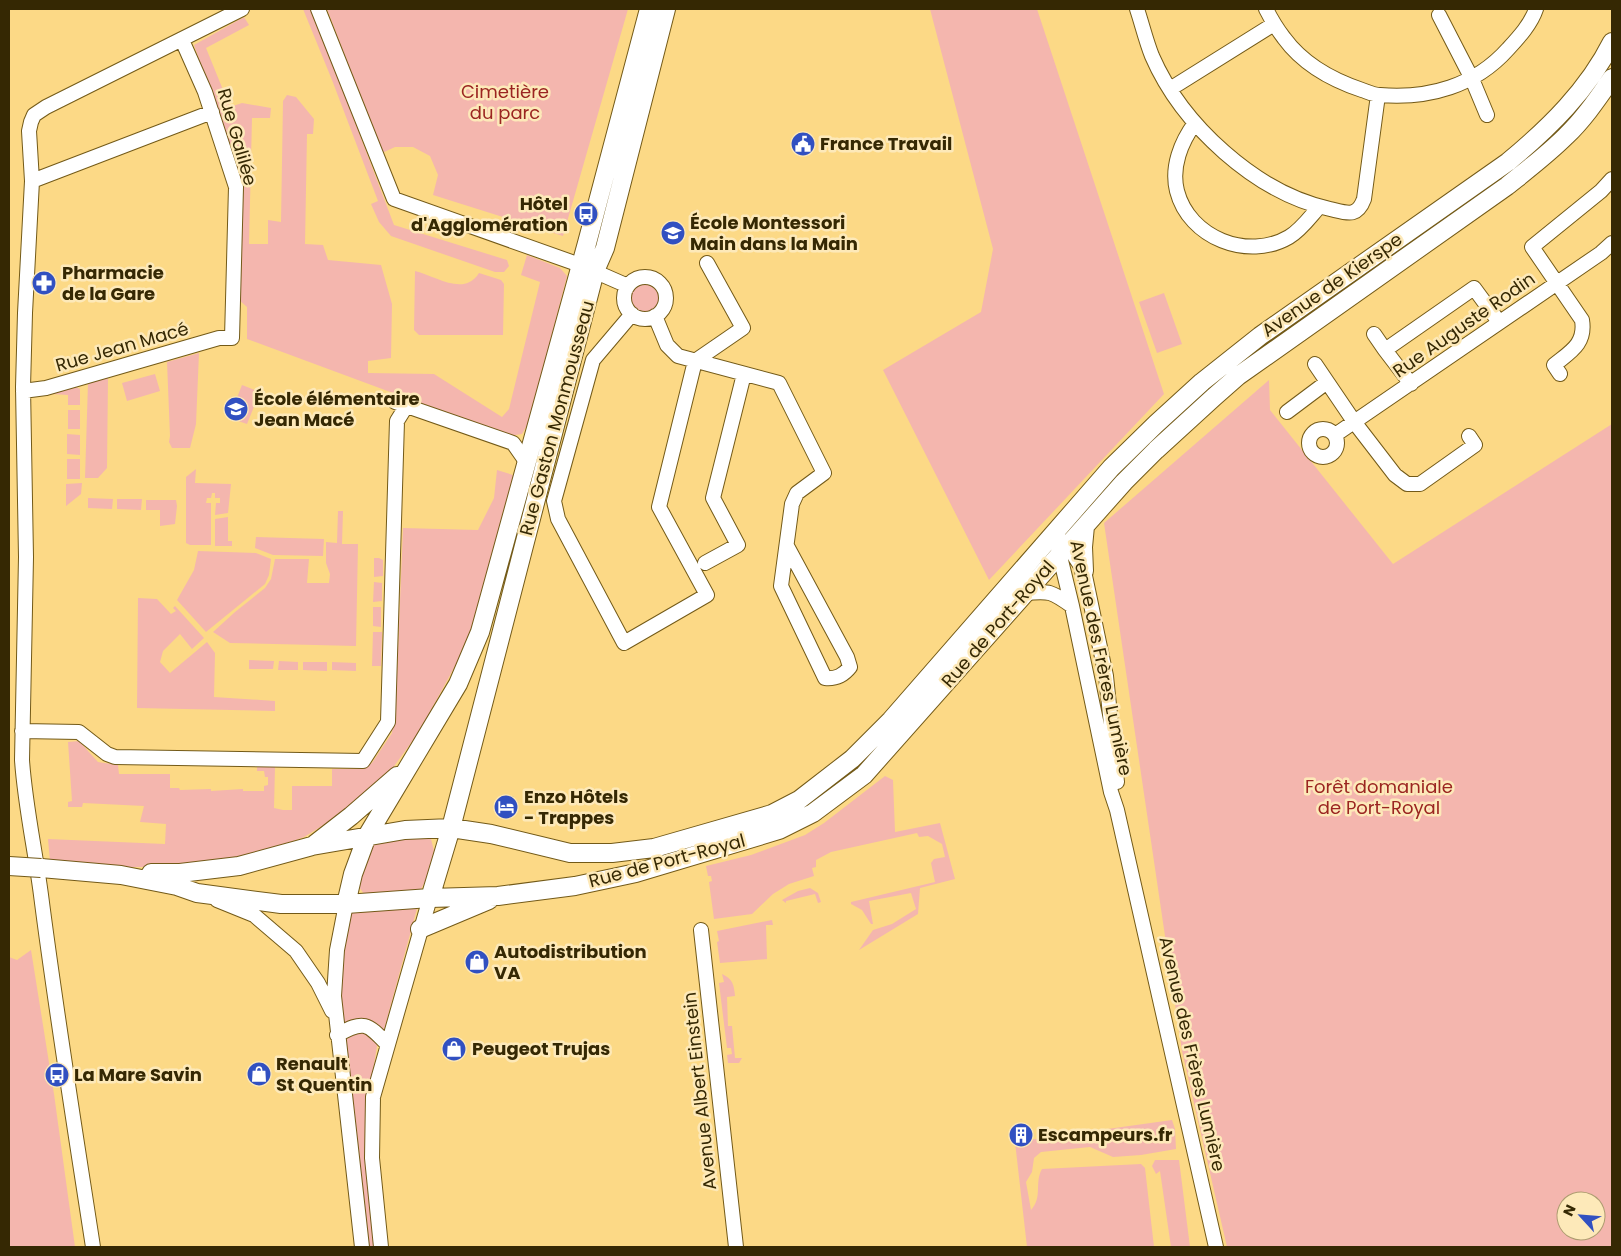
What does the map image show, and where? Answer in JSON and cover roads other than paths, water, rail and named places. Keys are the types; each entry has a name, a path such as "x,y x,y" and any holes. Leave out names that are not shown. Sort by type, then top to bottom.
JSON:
{"main road":[{"name":"Rue Gaston Monmousseau","path":"430,898 451,828 588,268 649,9"},
{"name":"Rue Gaston Monmousseau","path":"406,768 458,684 480,632 534,436 588,268 605,248 666,9"},
{"name":"Avenue de Kierspe","path":"1054,533 1111,468 1202,382 1260,336 1508,162 1536,139 1563,112 1588,81 1612,42"},
{"name":"Avenue de Kierspe","path":"1063,551 1156,450 1238,376 1544,158 1568,134 1596,101 1612,78"},
{"path":"1084,571 1083,547 1086,526"},
{"name":"Rue de Port-Royal","path":"121,875 180,873 239,866 312,846 405,830 451,828 490,834 570,852 612,853 654,848 772,814 799,800 852,759 891,720 1054,533"},
{"name":"Rue de Port-Royal","path":"9,866 121,875 177,886 198,893 281,904 346,904 430,898 498,896 575,886 636,873 779,830 812,813 864,775 1063,551"},
{"path":"346,904 353,874 368,836 406,768"},
{"path":"312,846 351,816 406,768"},
{"path":"420,929 498,896"}],"street":[{"path":"94,1247 60,1036 34,840 24,792 22,731 26,557 23,391 32,181 30,126 34,115 46,107 242,9"},
{"path":"318,9 394,199 588,268 628,286"},
{"path":"1137,9 1152,56 1170,89 1195,123 1223,151 1250,173 1274,187 1318,207 1348,213 1356,212 1361,208 1364,199 1378,95"},
{"path":"1266,9 1284,39 1319,71 1347,85 1378,95 1410,96 1441,91 1472,80 1499,60 1523,33 1533,10"},
{"path":"1439,15 1472,80 1487,115"},
{"path":"1170,89 1274,24"},
{"name":"Rue Galilée","path":"182,40 205,92 236,187 232,338"},
{"path":"32,181 212,112"},
{"path":"1195,123 1185,136 1178,154 1175,170 1177,192 1184,207 1195,222 1209,235 1228,243 1250,248 1271,244 1289,237 1305,224 1318,207"},
{"path":"1560,374 1554,365 1578,344 1584,330 1582,320 1532,247 1601,191 1612,179"},
{"name":"Rue Auguste Rodin","path":"1335,435 1601,253 1612,243"},
{"path":"632,314 593,360 554,501 558,519 624,643 707,595 659,507 695,361 743,328 707,263"},
{"path":"646,277 659,282 663,287 666,300 660,312 655,316 643,319 632,314 624,298 628,286 632,281 646,277"},
{"path":"1385,350 1474,288 1499,322"},
{"path":"655,316 668,346 678,356 779,383 824,473 797,493 792,504 781,586 825,678 834,679 845,674 850,667 847,657 787,546"},
{"path":"1374,334 1411,384"},
{"name":"Rue Jean Macé","path":"23,391 46,388 219,338 232,338"},
{"path":"1314,364 1395,475 1407,484 1420,484 1475,445 1469,436"},
{"path":"705,563 738,545 713,498 744,374"},
{"path":"1287,412 1327,382"},
{"path":"22,731 79,732 107,754 115,757 363,761 388,722 397,421 401,404 513,443 527,463"},
{"path":"513,443 534,436"},
{"name":"Avenue des Frères Lumière","path":"1054,533 1063,551 1072,606 1111,792 1117,810 1216,1247"},
{"name":"Avenue des Frères Lumière","path":"1063,551 1084,571 1106,676 1117,791 1117,810"},
{"path":"1025,593 1046,591 1072,606"},
{"path":"198,893 254,914 296,951 318,983 337,1028"},
{"path":"381,1247 372,1158 373,1097 430,898"},
{"path":"346,904 337,950 334,996 362,1247"},
{"name":"Avenue Albert Einstein","path":"701,930 736,1247"},
{"path":"337,1028 354,1025 371,1027 387,1044"}],"place":[{"name":"France Travail","path":"803,144"},
{"name":"Hôtel d'Agglomération","path":"586,214"},
{"name":"École Montessori Main dans la Main","path":"673,233"},
{"name":"Pharmacie de la Gare","path":"44,283"},
{"name":"École élémentaire Jean Macé","path":"236,409"},
{"name":"Enzo Hôtels - Trappes","path":"506,807"},
{"name":"Autodistribution VA","path":"477,962"},
{"name":"Peugeot Trujas","path":"454,1049"},
{"name":"Renault St Quentin","path":"259,1074"},
{"name":"La Mare Savin","path":"57,1075"},
{"name":"Escampeurs.fr","path":"1021,1135"}],"park label":[{"name":"Cimetière du parc","path":"505,102"},
{"name":"Forêt domaniale de Port-Royal","path":"1379,798"}]}
